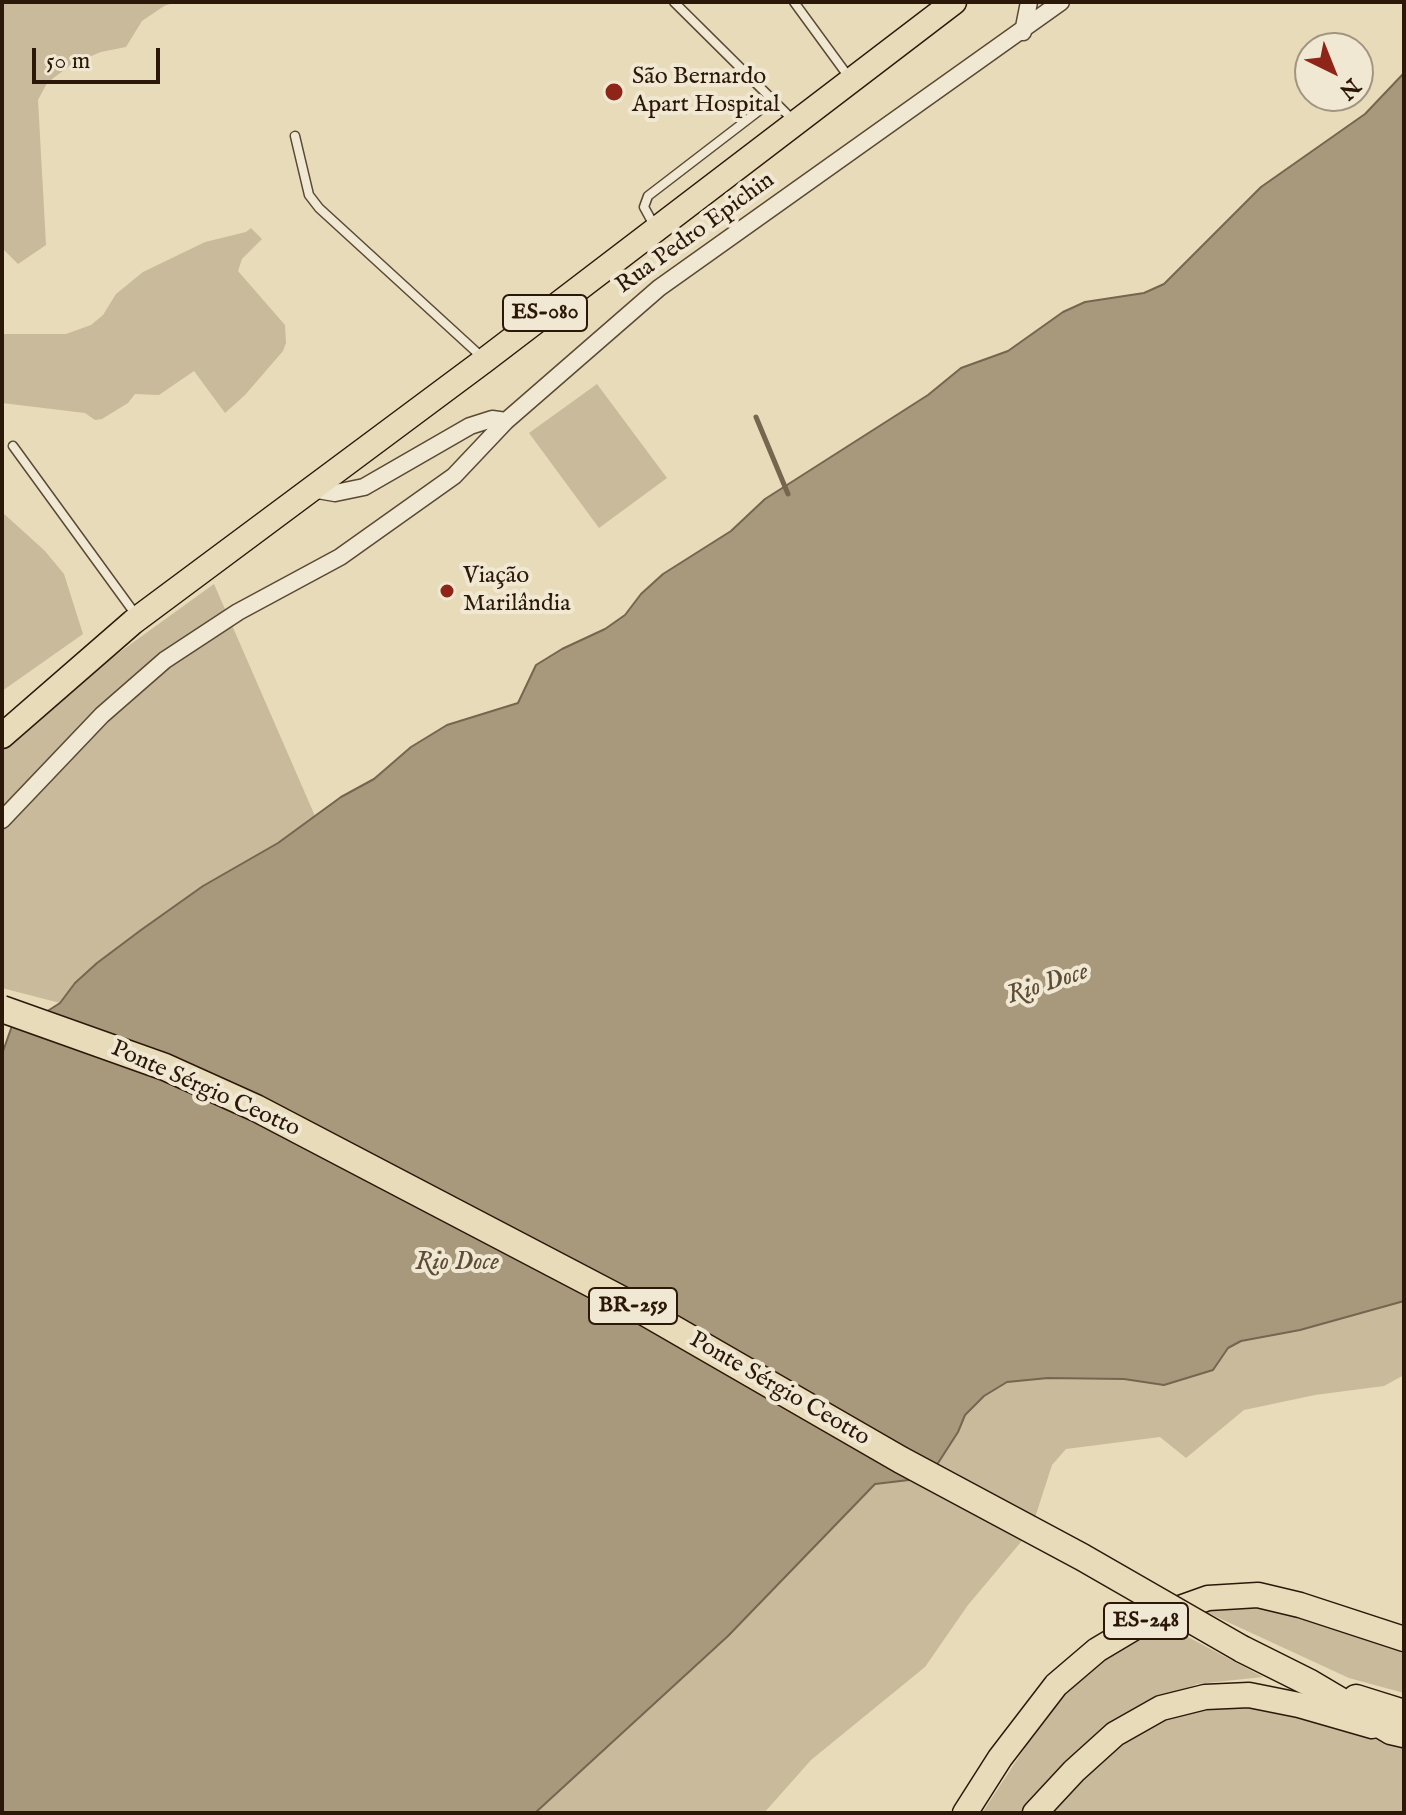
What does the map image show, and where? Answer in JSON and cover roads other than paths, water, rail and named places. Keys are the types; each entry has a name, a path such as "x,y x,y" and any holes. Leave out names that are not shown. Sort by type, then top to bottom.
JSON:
{"highway":[{"name":"Ponte Sérgio Ceotto","path":"2,1009 165,1067 256,1108 634,1306 901,1460 1082,1557 1242,1649 1400,1726"}],"main road":[{"name":"ES-080","path":"2,714 136,620 485,360 954,2"},
{"name":"ES-080","path":"2,736 136,620"},
{"name":"ES-248","path":"965,1813 1000,1758 1056,1685 1097,1650 1149,1619 1208,1598 1258,1595 1300,1605 1404,1639"},
{"path":"1040,1810 1074,1771 1115,1734 1161,1708 1205,1697 1249,1695 1400,1726"}],"street":[{"path":"1023,32 1029,2"},
{"name":"Rua Pedro Epichin","path":"2,820 102,715 165,660 238,612 340,557 454,476 506,421 659,288 1023,32 1061,2"},
{"path":"312,489 335,493 364,487 470,426 492,419 506,421"}],"lane":[{"path":"674,2 795,122"},
{"path":"794,2 851,80"},
{"path":"655,228 644,207 648,196 773,100"},
{"path":"295,136 309,195 319,208 485,360"},
{"path":"13,446 136,620"}],"water":[{"name":"Rio Doce","path":"1404,73 1404,1301 1300,1330 1241,1341 1228,1348 1213,1370 1164,1385 1124,1379 1048,1378 1007,1382 984,1396 965,1415 958,1432 931,1474 926,1478 875,1484 728,1636 535,1813 2,1813 2,1054 13,1023 32,1021 60,1003 75,983 97,963 141,930 203,886 278,843 341,797 374,779 411,747 447,725 518,703 536,665 605,629 625,615 641,594 663,574 731,531 765,499 928,395 961,368 1008,351 1063,312 1085,302 1144,293 1164,284 1261,187 1367,112 1374,112 1374,105"}],"waterway":[{"path":"756,417 788,494"}],"place":[{"name":"São Bernardo Apart Hospital","path":"614,92"},
{"name":"Viação Marilândia","path":"447,591"}]}
